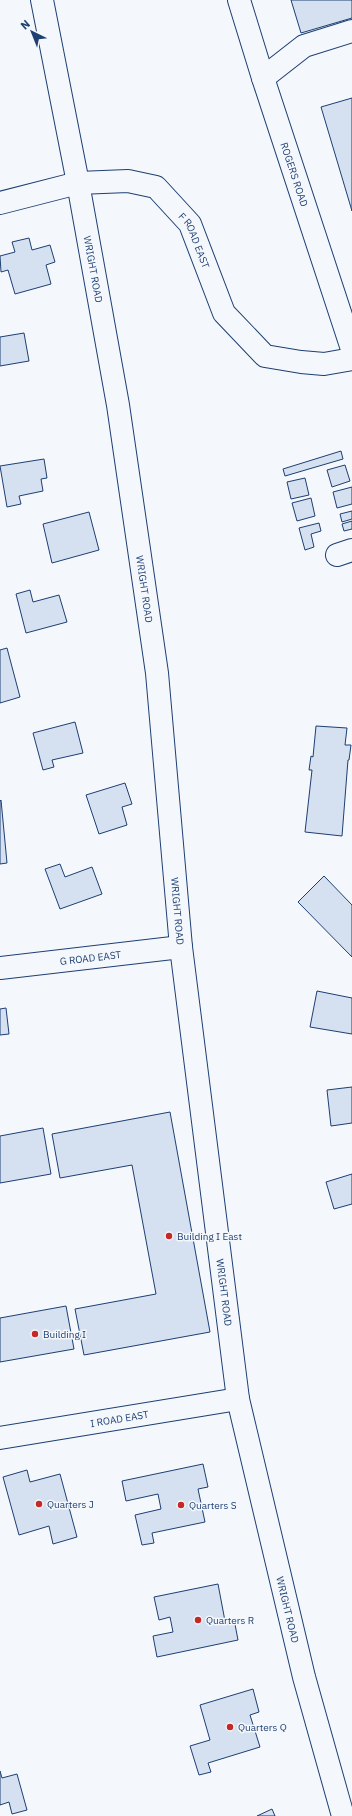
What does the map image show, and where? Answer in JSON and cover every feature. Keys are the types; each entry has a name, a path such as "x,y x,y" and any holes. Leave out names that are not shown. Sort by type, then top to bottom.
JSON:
{"street":[{"name":"WRIGHT ROAD","path":"42,0 78,182 118,405 157,673 181,947 238,1399 304,1678 343,1816"},
{"name":"ROGERS ROAD","path":"240,0 263,78 352,349"},
{"path":"263,78 304,46 352,31"},
{"name":"F ROAD EAST","path":"0,203 78,182 128,181 156,187 190,224 224,313 265,356 324,364 352,359"},
{"name":"G ROAD EAST","path":"0,968 181,947"},
{"name":"I ROAD EAST","path":"0,1438 238,1399"}],"building":[{"path":"291,0 352,0 352,18 301,33"},
{"path":"352,98 352,211 321,107"},
{"path":"29,238 32,250 50,245 55,262 46,265 51,284 15,294 8,270 1,272 0,256 15,252 12,242"},
{"path":"24,333 29,361 0,366 0,337"},
{"path":"341,451 343,459 285,476 283,469"},
{"path":"44,459 47,478 41,479 43,491 19,496 21,504 7,507 0,466"},
{"path":"345,465 350,481 332,487 327,470"},
{"path":"305,478 309,495 291,499 287,482"},
{"path":"352,487 352,504 337,508 333,492"},
{"path":"311,498 315,516 297,521 292,503"},
{"path":"352,511 352,519 342,522 340,514"},
{"path":"89,512 99,550 52,563 43,524"},
{"path":"352,521 352,529 344,531 342,524"},
{"path":"319,523 321,531 311,534 314,547 305,550 299,528"},
{"path":"30,590 33,602 59,595 67,622 26,633 16,594"},
{"path":"7,648 20,697 0,703 0,650"},
{"path":"75,722 83,753 52,760 54,767 43,770 33,733"},
{"path":"316,726 347,728 345,745 351,745 348,760 342,836 305,832 312,770 309,770 311,756 313,757"},
{"path":"125,783 132,804 122,807 127,825 99,834 86,795"},
{"path":"1,800 7,863 0,864 0,801"},
{"path":"60,864 65,877 92,867 102,894 60,909 45,869"},
{"path":"324,876 352,905 352,957 298,902"},
{"path":"317,991 352,998 352,1034 310,1027"},
{"path":"6,1008 9,1034 0,1035 0,1009"},
{"path":"352,1087 352,1123 331,1126 327,1090"},
{"name":"Building I East","path":"170,1112 210,1332 84,1355 75,1309 156,1294 132,1165 60,1178 52,1134"},
{"path":"43,1128 51,1174 0,1183 0,1136"},
{"path":"352,1174 352,1204 334,1209 326,1182"},
{"name":"Building I","path":"66,1306 74,1349 0,1362 0,1318"},
{"name":"Quarters S","path":"203,1464 208,1487 198,1489 205,1522 152,1533 154,1543 142,1545 135,1515 161,1509 158,1494 126,1501 122,1481"},
{"name":"Quarters J","path":"27,1470 30,1482 60,1474 77,1537 53,1544 49,1526 19,1535 3,1477"},
{"name":"Quarters R","path":"218,1584 225,1621 234,1619 238,1640 157,1657 153,1636 173,1632 170,1617 159,1620 154,1597"},
{"name":"Quarters Q","path":"253,1689 259,1712 250,1715 260,1747 208,1763 211,1772 199,1775 190,1746 210,1740 200,1705"},
{"path":"0,1771 2,1778 17,1774 27,1810 12,1814 9,1802 0,1805"},
{"path":"272,1809 275,1816 257,1816"}],"place":[{"name":"Building I East","path":"169,1236"},
{"name":"Building I","path":"35,1334"},
{"name":"Quarters J","path":"39,1504"},
{"name":"Quarters S","path":"181,1505"},
{"name":"Quarters R","path":"198,1620"},
{"name":"Quarters Q","path":"230,1727"}]}
